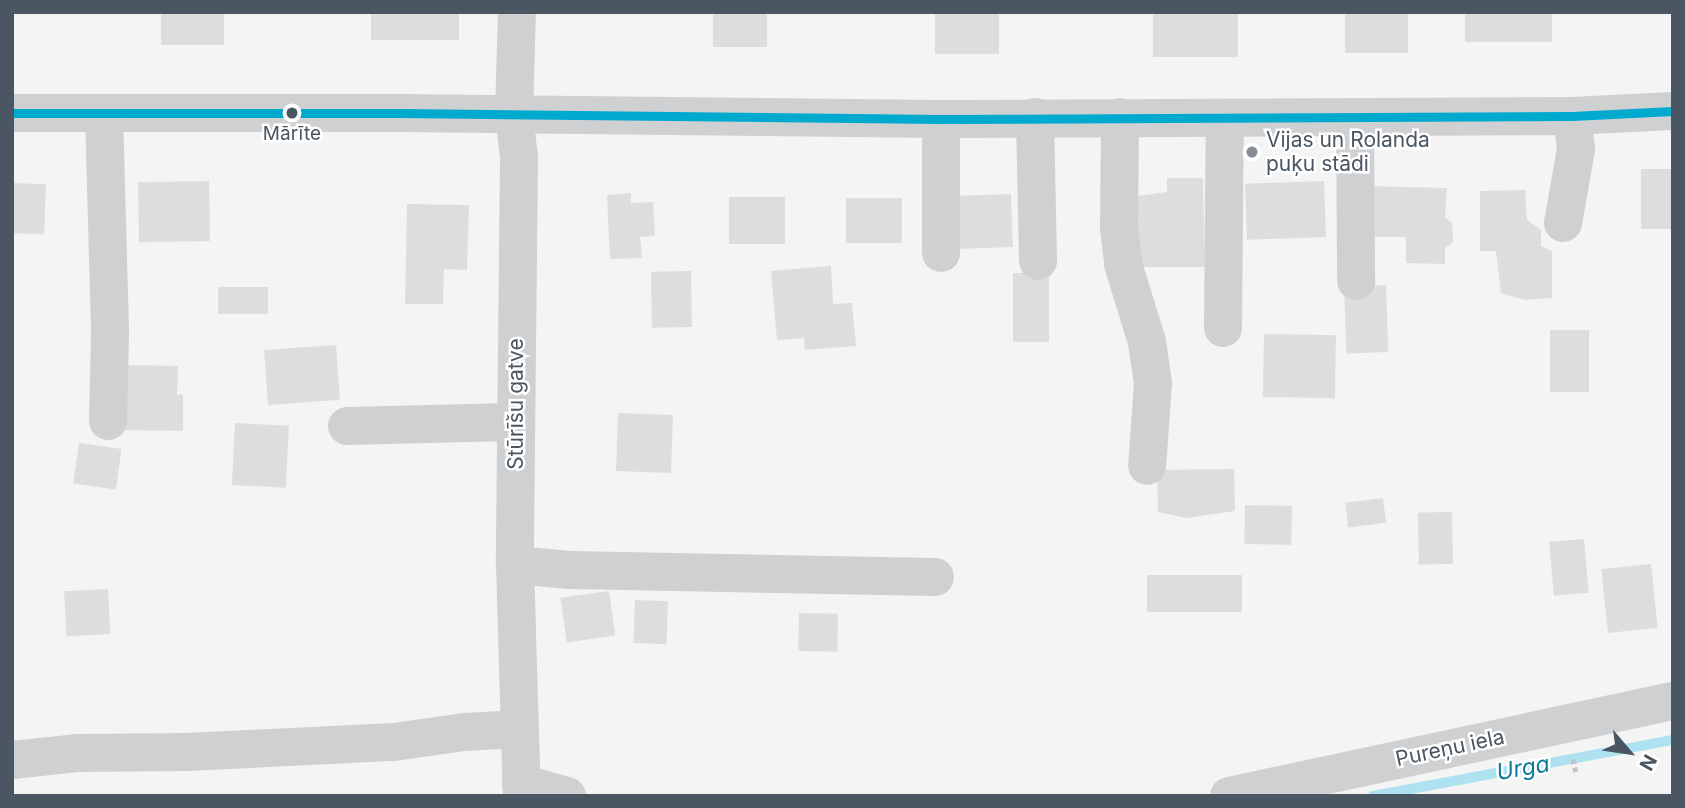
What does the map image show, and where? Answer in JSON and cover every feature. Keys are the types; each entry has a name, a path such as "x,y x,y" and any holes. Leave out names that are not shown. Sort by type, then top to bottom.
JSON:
{"street":[{"name":"Stūrīšu gatve","path":"517,12 514,114 519,158 515,565 521,789"},
{"path":"12,113 514,114 941,119 1572,116 1673,111"},
{"path":"104,114 108,421"},
{"path":"1563,223 1576,149 1572,116"},
{"path":"1035,117 1038,261"},
{"path":"1120,117 1119,229 1123,264 1147,342 1153,383 1147,467"},
{"path":"1223,328 1225,118"},
{"path":"1355,118 1356,281"},
{"path":"940,253 941,119"},
{"path":"347,426 515,422"},
{"path":"515,565 738,575 934,577"},
{"name":"Pureņu iela","path":"1228,796 1673,701"},
{"path":"12,760 77,753 187,752 394,742 464,732 519,729"},
{"path":"521,789 567,796"}],"building":[{"path":"161,12 224,12 224,45 161,45"},
{"path":"371,12 459,12 459,40 371,40"},
{"path":"713,12 767,12 767,47 713,47"},
{"path":"935,12 999,12 999,54 935,54"},
{"path":"1153,12 1238,12 1238,57 1153,57"},
{"path":"1345,12 1408,12 1408,53 1345,53"},
{"path":"1465,12 1552,12 1552,42 1465,42"},
{"path":"1641,169 1673,169 1673,229 1641,229"},
{"path":"1167,178 1203,178 1205,267 1140,267 1129,197 1167,192"},
{"path":"209,181 210,241 139,242 138,182"},
{"path":"1324,181 1326,237 1247,240 1245,184"},
{"path":"12,183 46,184 44,234 12,233"},
{"path":"1364,186 1447,188 1445,217 1452,223 1453,242 1445,248 1445,264 1406,263 1406,237 1363,237"},
{"path":"1525,190 1527,220 1541,230 1541,246 1552,251 1552,298 1525,300 1501,293 1496,251 1480,251 1480,191"},
{"path":"631,193 631,203 653,202 655,236 640,237 642,258 610,259 607,195"},
{"path":"1011,194 1013,247 956,249 954,196"},
{"path":"729,197 785,197 785,244 729,244"},
{"path":"846,198 902,198 902,243 846,243"},
{"path":"407,204 469,205 467,270 444,269 443,304 405,304"},
{"path":"831,266 833,304 852,303 856,346 805,350 804,338 777,340 771,271"},
{"path":"691,271 692,327 652,328 651,272"},
{"path":"1013,273 1049,273 1049,342 1013,342"},
{"path":"1386,285 1388,352 1346,353 1344,286"},
{"path":"218,287 268,287 268,314 218,314"},
{"path":"1550,330 1589,330 1589,392 1550,392"},
{"path":"1264,334 1336,335 1335,398 1263,397"},
{"path":"336,345 340,400 268,405 264,350"},
{"path":"121,365 178,366 177,395 183,394 183,431 119,430"},
{"path":"618,413 673,415 671,473 616,471"},
{"path":"235,423 289,426 286,488 232,485"},
{"path":"79,443 122,449 116,490 73,484"},
{"path":"1234,469 1235,511 1186,518 1158,512 1157,470"},
{"path":"1383,498 1386,523 1348,527 1345,503"},
{"path":"1245,505 1292,506 1291,545 1244,544"},
{"path":"1452,512 1453,564 1419,565 1418,513"},
{"path":"1584,539 1589,593 1554,596 1549,542"},
{"path":"1651,564 1658,628 1608,633 1601,569"},
{"path":"1147,575 1242,575 1242,612 1147,612"},
{"path":"108,589 110,634 66,636 64,591"},
{"path":"609,591 615,636 567,642 560,598"},
{"path":"635,600 668,601 666,644 633,643"},
{"path":"799,613 838,614 837,652 798,651"}],"waterway":[{"name":"Urga","path":"1373,796 1673,740"}],"transit line":[{"path":"12,113 400,113 941,119 1572,116 1673,111"}],"place":[{"name":"Mārīte","path":"292,113"},
{"name":"Vijas un Rolanda puķu stādi","path":"1252,152"}]}
